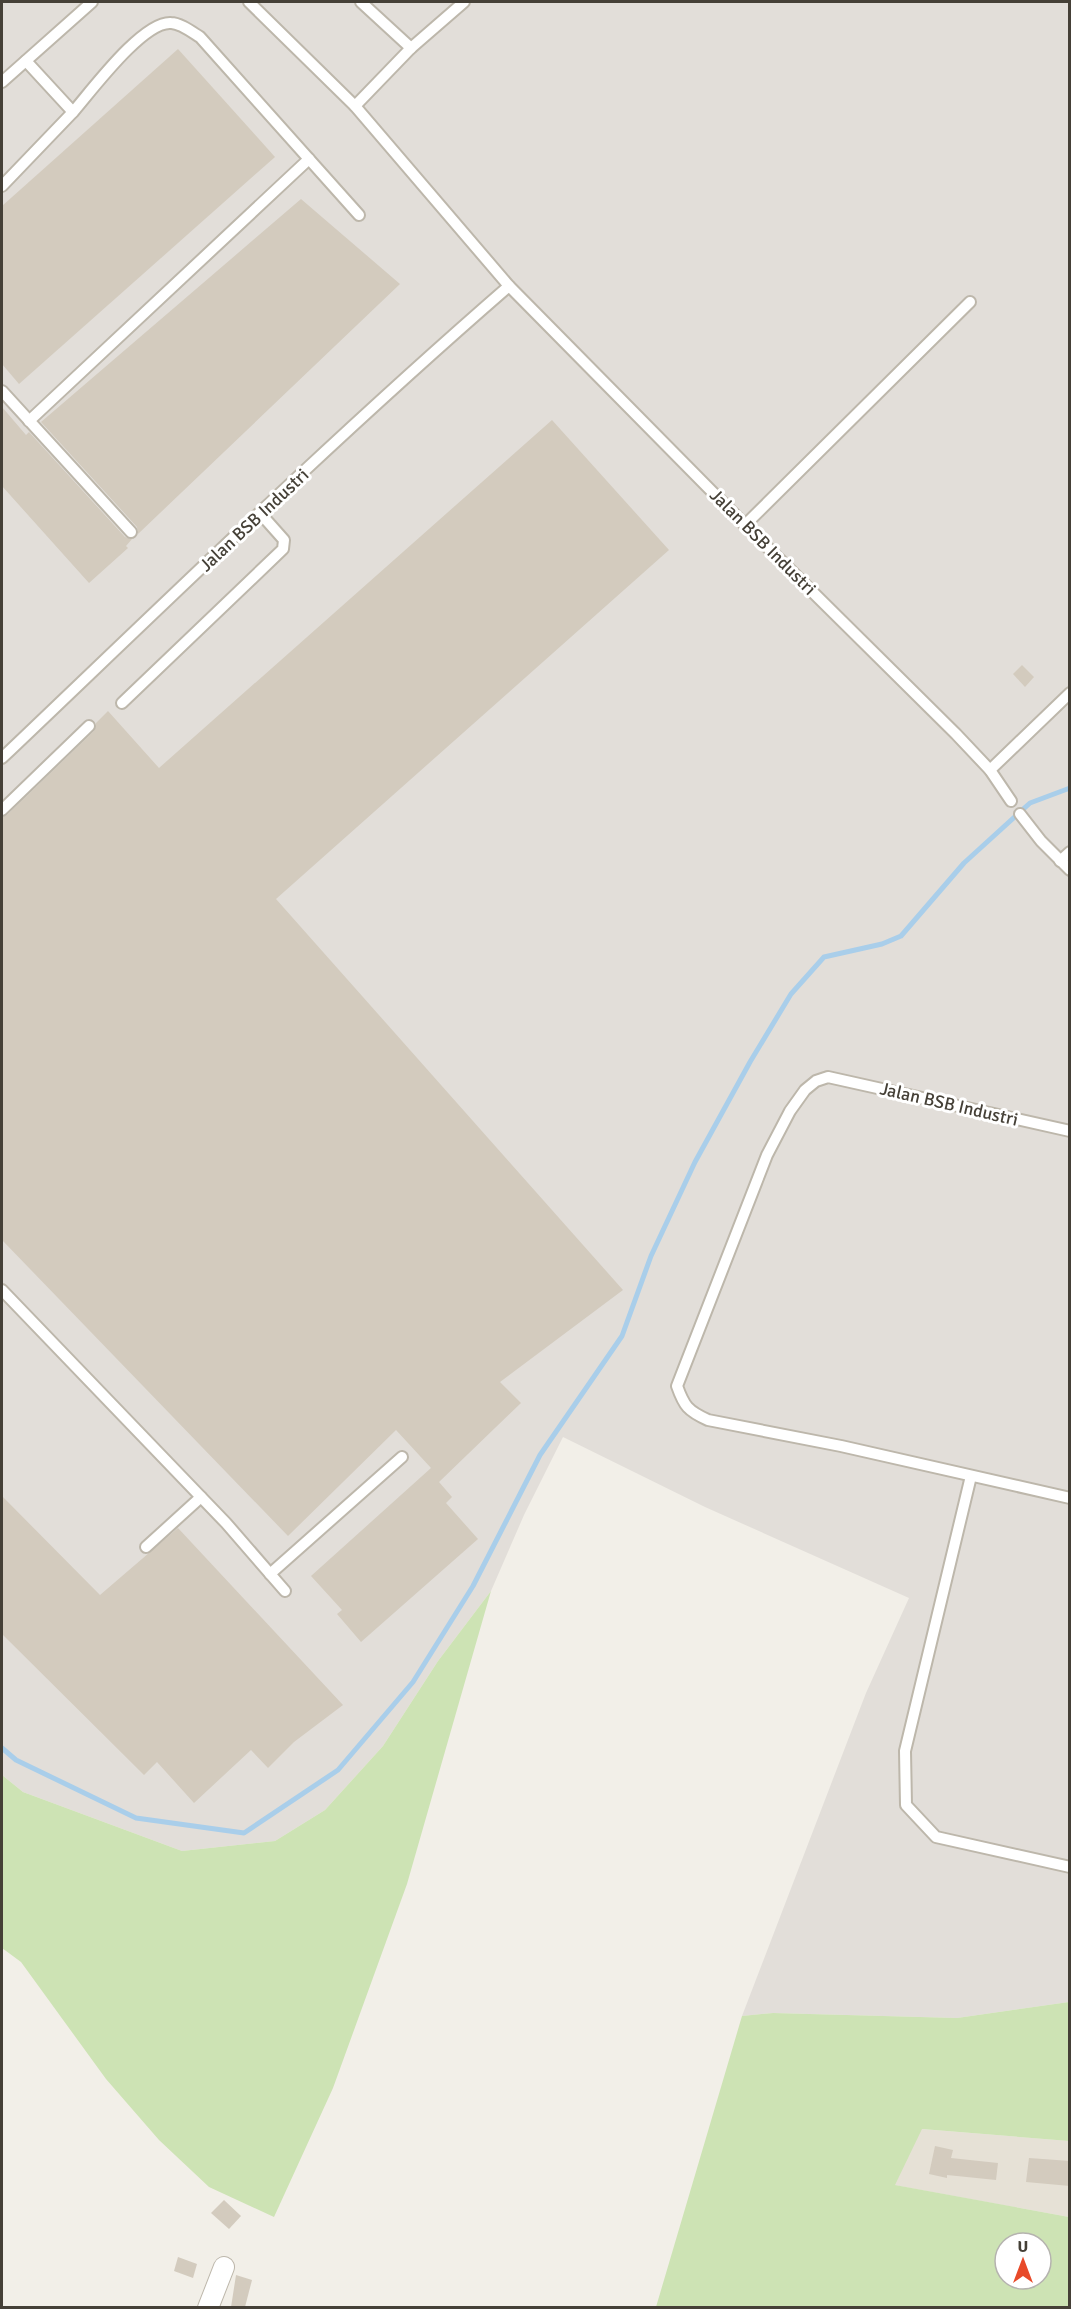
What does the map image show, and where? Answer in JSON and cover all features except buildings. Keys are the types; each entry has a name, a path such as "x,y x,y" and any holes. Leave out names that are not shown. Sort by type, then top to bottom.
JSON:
{"street":[{"path":"208,2307 224,2267"}],"lane":[{"path":"2,82 92,2"},
{"name":"Jalan BSB Industri","path":"249,2 355,106 509,286 990,770 1011,801"},
{"path":"361,2 411,48"},
{"path":"355,106 411,48 464,2"},
{"path":"2,186 73,112 140,36 155,25 172,22 200,37 246,86 359,216"},
{"path":"26,61 73,112"},
{"path":"29,421 309,159"},
{"name":"Jalan BSB Industri","path":"2,758 260,513 509,286"},
{"path":"745,525 970,302"},
{"path":"2,391 131,532"},
{"path":"123,703 284,549 284,540 260,513"},
{"path":"990,770 1070,693"},
{"path":"2,810 90,726"},
{"path":"1020,813 1041,841 1070,870"},
{"path":"1060,861 1070,852"},
{"name":"Jalan BSB Industri","path":"971,1476 841,1446 708,1420 691,1412 682,1400 677,1386 767,1155 790,1110 805,1090 816,1081 828,1077 1070,1131"},
{"path":"2,1290 226,1523 285,1591"},
{"path":"270,1574 402,1457"},
{"path":"1070,1498 971,1476 905,1751 906,1805 936,1837 1070,1867"},
{"path":"146,1547 201,1497"}],"shaded area":[{"path":"2,2 1069,2 1069,2002 957,2018 773,2013 742,2016 866,1693 909,1598 705,1507 563,1437 524,1515 491,1591 438,1661 383,1746 325,1810 275,1841 182,1851 23,1792 2,1775"},
{"path":"921,2129 1069,2141 1069,2217 894,2185"}],"green space":[{"path":"491,1591 407,1884 333,2088 274,2217 209,2187 159,2140 106,2079 21,1962 2,1948 2,1775 23,1792 182,1851 275,1841 325,1810 383,1746 438,1661"},
{"path":"1069,2002 1069,2141 922,2129 895,2185 1069,2217 1069,2307 656,2307 742,2016 773,2013 957,2018"}],"waterway":[{"path":"2,1748 16,1760 136,1818 244,1833 338,1770 413,1682 473,1586 540,1455 622,1336 651,1256 695,1162 750,1062 791,994 824,957 882,944 901,936 964,863 1030,803 1070,788"}]}
